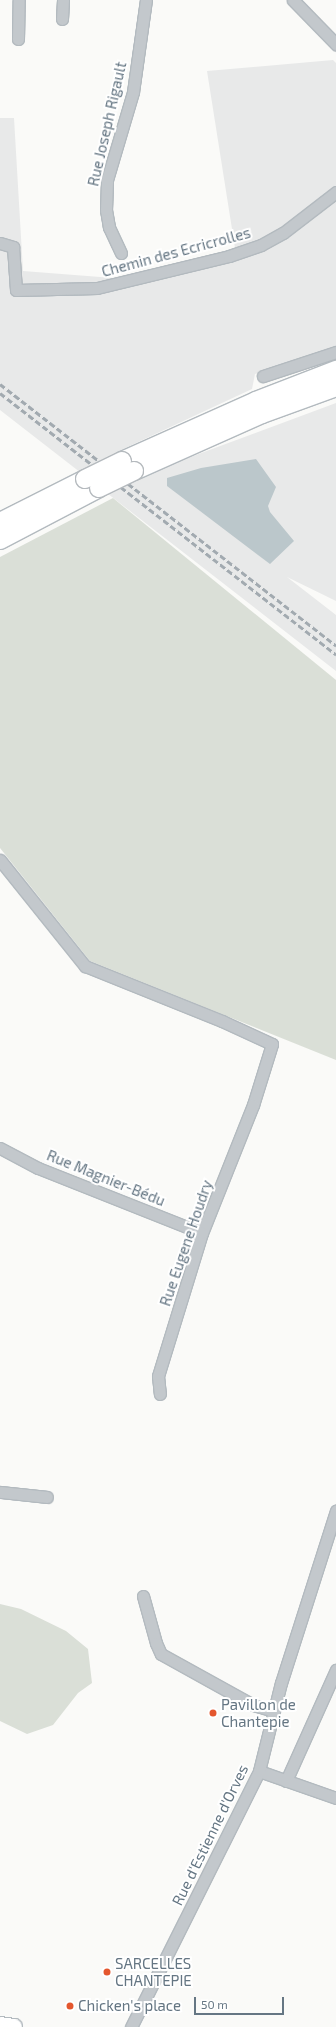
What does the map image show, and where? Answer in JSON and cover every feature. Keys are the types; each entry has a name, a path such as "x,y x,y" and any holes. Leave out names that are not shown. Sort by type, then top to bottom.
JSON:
{"main road":[{"path":"0,522 92,484 256,401 336,370"},
{"path":"128,466 336,387"},
{"path":"0,540 92,484"},
{"path":"0,2025 14,2027"}],"street":[{"path":"18,39 19,0"},
{"path":"62,19 63,0"},
{"name":"Rue Joseph Rigault","path":"121,253 109,227 106,210 107,180 133,92 146,0"},
{"path":"293,0 336,44"},
{"name":"Chemin des Ecricrolles","path":"0,243 13,247 16,290 96,288 229,256 261,245 283,233 336,192"},
{"path":"263,376 336,352"},
{"name":"Rue Eugene Houdry","path":"0,860 84,966 222,1021 272,1044 253,1105 202,1233 158,1376 160,1394"},
{"name":"Rue Magnier-Bédu","path":"0,1148 38,1168 202,1233"},
{"path":"0,1492 47,1498"},
{"name":"Rue d'Estienne d'Orves","path":"131,2027 259,1771 274,1711 336,1510"},
{"path":"143,1596 156,1643 161,1654 253,1705 274,1711"},
{"path":"286,1780 336,1670"},
{"path":"259,1771 336,1798"}],"shaded area":[{"path":"333,60 336,63 336,348 255,374 252,389 121,450 150,472 336,403 336,601 287,577 336,615 336,671 0,410 0,118 14,118 23,271 126,279 235,248 207,71"},
{"path":"256,459 276,487 268,506 270,512 294,541 270,564 167,486 167,478 201,468"},
{"path":"113,498 336,680 336,1060 90,961 0,848 0,557"},
{"path":"0,1604 21,1609 66,1631 88,1649 92,1683 78,1693 53,1725 27,1734 0,1721"}],"railway":[{"path":"0,384 336,646"},
{"path":"0,393 336,655"}],"place":[{"name":"Pavillon de Chantepie","path":"213,1713"},
{"name":"SARCELLES CHANTEPIE","path":"107,1972"},
{"name":"Chicken's place","path":"70,2006"}]}
